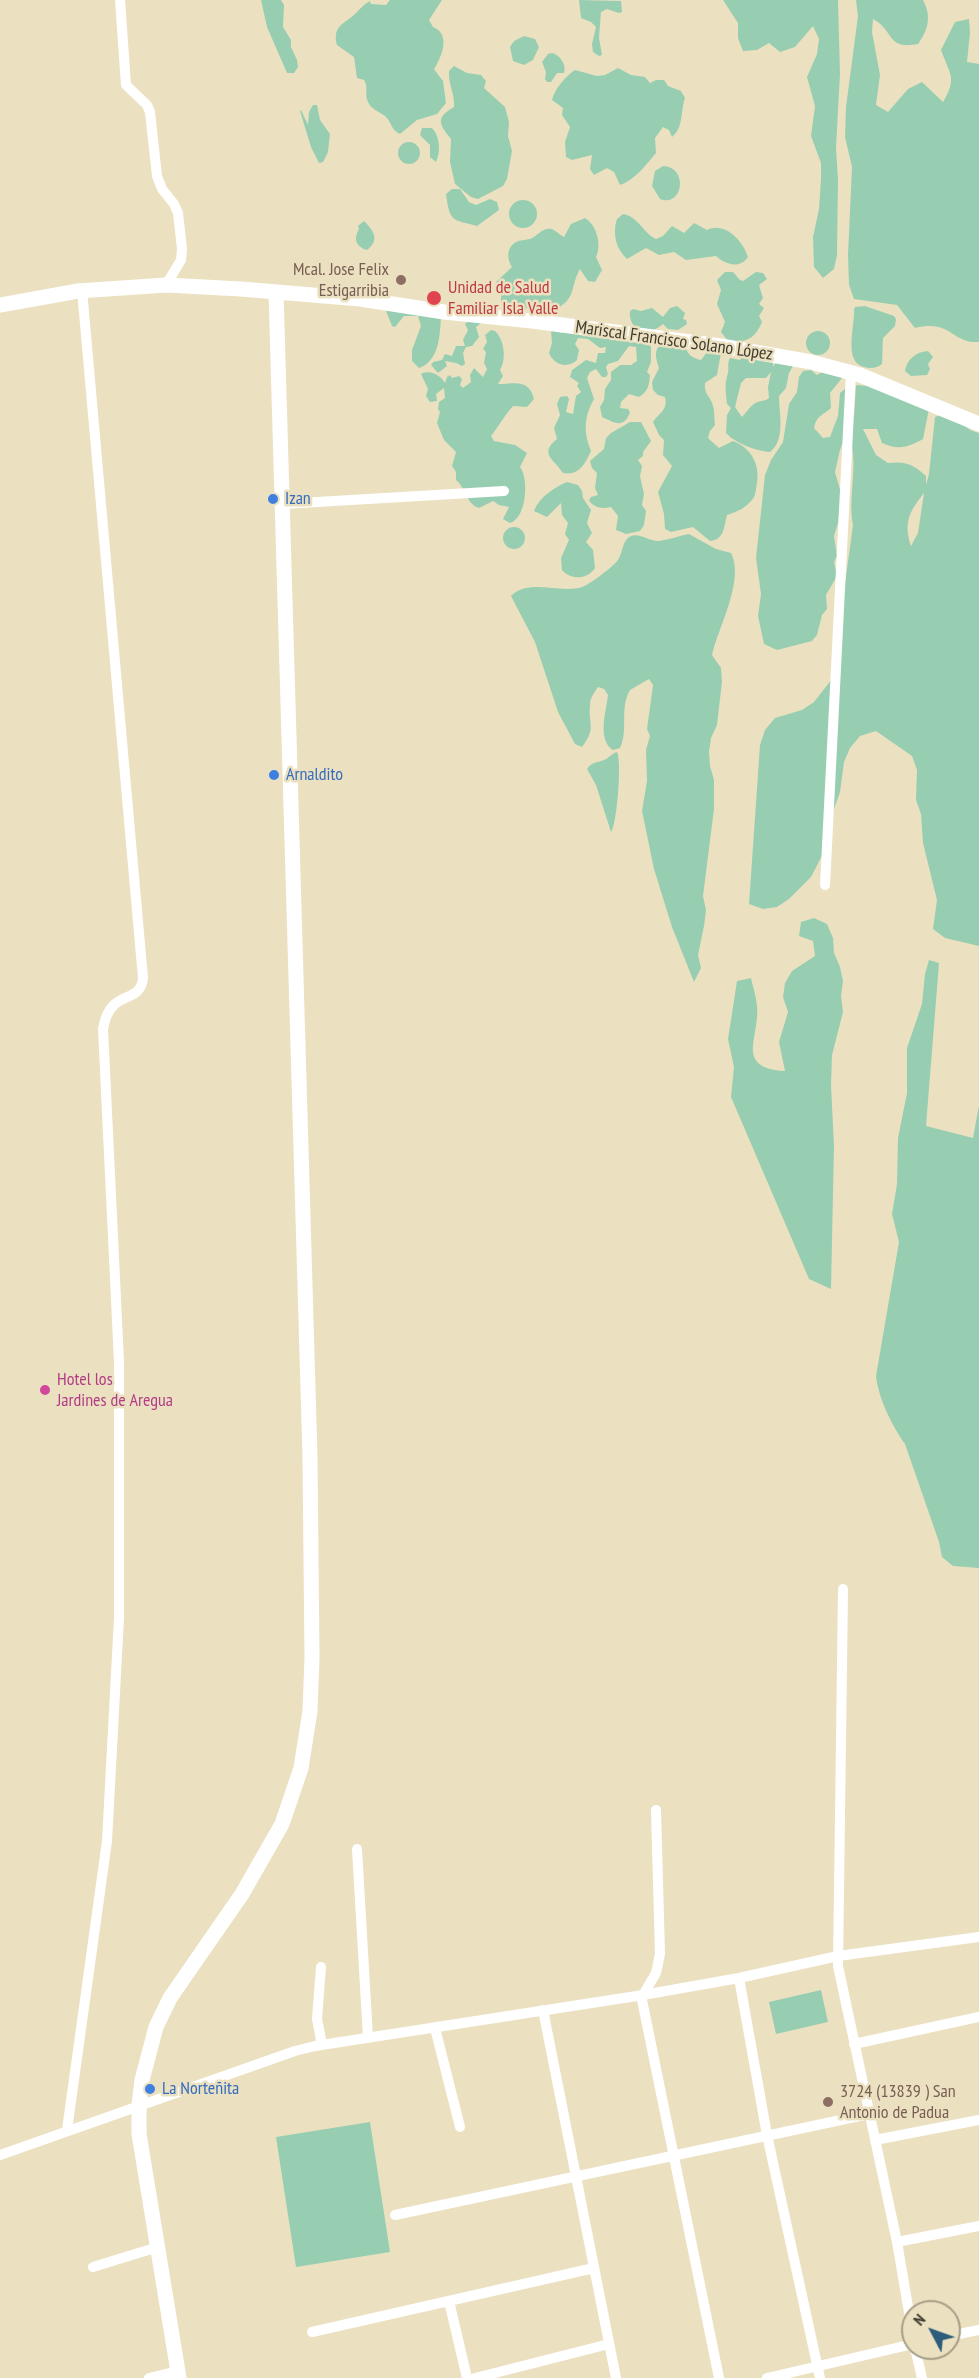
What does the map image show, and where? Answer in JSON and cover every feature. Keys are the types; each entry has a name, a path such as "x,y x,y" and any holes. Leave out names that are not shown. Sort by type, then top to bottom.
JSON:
{"street":[{"path":"120,0 126,85 147,105 150,112 157,176 162,189 178,213 182,255 166,285"},
{"name":"Mariscal Francisco Solano López","path":"0,305 82,290 166,285 276,291 360,299 444,312 721,346 811,362 851,372 979,424"},
{"path":"67,2130 107,1841 119,1618 119,1362 103,1029 114,1003 137,993 141,989 143,978 82,290"},
{"path":"149,2378 179,2374 139,2134 139,2105 147,2054 156,2027 170,1998 243,1894 282,1824 301,1768 310,1711 312,1658 310,1457 276,291"},
{"path":"825,885 851,372"},
{"path":"283,504 504,490"},
{"path":"843,1589 838,1966 897,2242 907,2300"},
{"path":"656,1810 660,1954 656,1973 642,1995 719,2378"},
{"path":"357,1849 368,2038"},
{"path":"0,2155 295,2051 642,1995 739,1978 838,1956 979,1937"},
{"path":"321,1967 317,2019 322,2045"},
{"path":"739,1978 767,2135 818,2372"},
{"path":"543,2010 616,2378"},
{"path":"854,2044 979,2017"},
{"path":"435,2028 460,2127"},
{"path":"395,2215 869,2114"},
{"path":"875,2140 979,2120"},
{"path":"897,2242 979,2226"},
{"path":"93,2266 158,2247"},
{"path":"312,2332 594,2268"},
{"path":"449,2301 467,2378"},
{"path":"961,2334 979,2330"},
{"path":"475,2378 609,2344"},
{"path":"767,2378 818,2372 901,2348"},
{"path":"918,2360 922,2378"}],"green space":[{"path":"261,0 281,0 284,5 283,27 291,40 291,47 297,60 298,67 294,73 287,73 267,27"},
{"path":"390,0 442,0 429,20 442,35 442,52 434,69 443,81 446,103 437,114 417,120 400,134 386,117 370,105 364,80 357,78 354,57 337,45 336,39 340,26 370,1 371,4 386,5"},
{"path":"579,0 621,1 622,12 607,9 601,12 599,38 602,55 599,56 593,52 592,44 596,27 581,18"},
{"path":"723,0 838,0 840,74 836,148 837,255 834,269 823,278 814,267 813,237 819,209 821,163 811,136 815,106 807,77 817,54 819,39 813,26 795,47 780,52 769,43 757,50 743,51 738,38 738,23"},
{"path":"856,0 923,0 926,6 928,23 918,44 908,45 896,42 873,19 872,32 880,75 876,105 888,112 908,89 922,82 943,102 948,94 951,76 941,50 955,22 969,19 967,62 979,64 979,342 970,342 937,327 915,328 897,305 854,299 849,285 848,255 852,167 845,137 846,107 858,16"},
{"path":"524,36 535,39 539,47 533,60 524,65 513,61 510,47 514,41"},
{"path":"552,53 562,61 565,70 564,73 557,73 551,82 547,82 542,62 548,54"},
{"path":"454,66 467,73 481,75 486,81 484,88 505,107 509,122 508,136 512,151 507,179 503,186 478,199 471,197 455,184 450,162 451,139 441,122 444,115 454,107 449,71"},
{"path":"618,68 631,75 645,77 650,83 664,80 668,86 681,91 685,98 676,133 672,137 669,130 663,127 655,138 656,153 635,176 620,185 614,172 607,168 594,175 590,169 592,155 572,160 566,157 565,142 570,127 562,115 563,108 552,100 561,83 575,70 597,76 605,75"},
{"path":"313,105 317,105 320,120 330,134 328,152 323,162 319,163 311,147 300,111 308,125 309,112"},
{"path":"422,128 432,128 437,135 439,149 436,162 430,157 430,145 420,135"},
{"path":"409,142 417,145 420,153 417,161 409,164 401,161 398,153 401,145"},
{"path":"663,166 671,168 680,179 678,193 674,198 668,200 660,199 652,186 655,171"},
{"path":"452,189 460,189 469,202 476,205 490,199 497,202 499,210 477,226 457,220 451,215 447,203 446,194"},
{"path":"523,200 533,204 537,214 533,224 523,228 513,224 509,214 513,204"},
{"path":"623,214 637,221 647,233 656,239 663,236 672,226 684,233 694,223 707,230 720,228 727,230 738,239 748,257 737,264 724,262 716,256 686,260 674,252 659,255 646,248 627,259 618,246 615,235 617,219"},
{"path":"585,218 593,225 598,241 596,257 602,270 595,282 588,281 580,269 570,296 563,305 556,309 548,308 546,301 533,304 521,312 501,302 496,282 512,267 508,254 513,244 530,239 543,230 549,229 564,237 571,224"},
{"path":"364,221 371,228 374,236 373,243 367,250 358,245 356,239 358,226"},
{"path":"725,272 733,272 743,281 756,272 763,273 767,279 759,285 763,298 759,304 764,308 759,316 762,322 749,339 728,341 721,332 725,322 717,304 721,290 717,280"},
{"path":"384,306 441,316 438,346 426,364 419,368 412,361 412,350 421,326 418,316 404,316 395,327 392,326"},
{"path":"677,306 685,313 683,319 687,324 678,330 668,329 663,324 652,330 640,330 630,318 630,311 633,309 641,311 652,308 663,317 670,308"},
{"path":"865,306 894,316 896,319 895,326 883,338 882,364 874,368 858,364 852,351 854,310 855,307"},
{"path":"468,321 481,323 476,327 479,337 472,346 466,347 463,353 465,364 462,366 445,361 447,366 438,373 431,365 433,362 442,360 445,354 452,356 456,346 465,346 463,340 468,330 465,324"},
{"path":"567,329 646,342 651,347 651,362 647,372 650,375 648,387 639,397 629,394 621,402 620,408 628,409 630,412 628,418 621,423 602,417 600,407 604,400 605,389 611,380 611,372 620,365 631,365 637,361 636,347 629,346 618,361 608,364 606,377 602,377 596,369 590,372 587,378 594,399 588,412 586,431 591,451 581,468 573,473 563,473 548,453 551,444 557,439 554,428 560,415 557,404 560,397 567,396 569,399 566,412 573,414 576,396 581,392 577,386 579,383 570,377 572,370 586,360 596,363 598,353 605,353 606,347 600,348 588,339 578,338 575,344 579,350 577,360 565,365 557,363 549,353 552,343 551,332 554,330 561,333"},
{"path":"491,330 495,331 501,339 504,349 500,370 503,376 498,384 524,385 532,392 534,399 527,407 513,406 491,436 494,441 515,445 527,453 520,467 525,480 523,506 516,520 510,523 503,519 509,507 493,501 479,508 475,506 456,480 456,472 452,466 456,452 444,440 437,423 440,412 439,402 445,398 444,388 436,394 437,401 430,402 426,396 428,389 421,374 428,372 434,374 445,383 450,375 452,378 459,376 462,379 460,385 463,388 471,382 470,375 474,368 483,377 487,369 484,363 486,352 483,349 487,342 485,335"},
{"path":"818,331 826,335 830,343 826,351 818,355 810,351 806,343 810,335"},
{"path":"662,342 684,345 690,355 701,360 710,348 721,353 717,375 705,383 706,392 714,408 715,425 708,438 719,448 733,441 739,444 749,452 757,469 754,497 742,509 727,515 723,532 715,540 710,541 693,527 671,532 665,529 664,514 658,492 672,466 663,455 664,440 653,422 664,408 666,401 665,397 653,390 652,382 659,368 656,352"},
{"path":"928,351 933,357 928,364 930,369 927,375 911,376 905,371 913,357"},
{"path":"744,354 773,361 773,367 777,360 793,366 786,388 779,396 780,433 775,447 770,452 746,446 726,433 727,415 731,408 727,404 726,388 729,362 730,358 740,360","holes":["771,372 768,387 769,398 755,404 742,417 735,407 741,383 746,378 766,378"]},
{"path":"811,370 817,375 824,371 837,372 842,378 830,393 831,408 820,416 815,424 814,428 823,438 830,437 838,416 840,393 846,388 854,417 856,385 870,386 929,409 923,439 907,446 898,447 882,443 877,429 863,429 876,455 888,463 899,462 913,466 926,476 926,485 935,417 947,412 970,430 979,433 979,946 945,938 933,929 937,900 923,843 921,814 916,800 917,770 912,756 876,731 860,736 850,748 844,762 840,792 830,820 825,850 811,877 789,899 777,907 763,909 749,904 760,745 765,730 775,718 802,710 814,702 832,679 853,525 853,454 847,432 835,472 841,493 838,523 834,536 837,556 834,562 837,576 826,595 827,609 822,615 817,635 812,641 777,650 764,644 758,616 761,594 756,558 765,475 771,460 783,442 789,404 797,392 799,377 803,371","holes":["924,493 918,533 911,546 908,530 909,517"]},
{"path":"630,422 641,422 651,441 643,452 643,456 638,460 642,466 640,476 644,494 642,505 646,511 644,525 640,531 626,534 616,530 618,516 611,507 598,507 589,500 598,495 595,488 597,473 590,461 604,449 606,438 611,433"},
{"path":"567,482 578,485 591,510 587,523 592,533 586,542 593,550 595,568 583,577 570,576 562,570 561,558 569,540 565,534 568,523 562,515 561,503 547,517 534,511 543,497"},
{"path":"514,527 522,530 525,538 522,546 514,549 506,546 503,538 506,530"},
{"path":"689,534 716,549 731,553 735,577 729,604 712,655 721,668 722,682 717,725 711,738 709,752 714,780 714,809 703,896 706,910 698,955 701,968 694,982 672,927 654,869 642,811 647,781 646,750 650,736 647,729 653,685 649,679 630,690 625,704 623,741 620,748 613,750 605,740 604,733 608,695 604,689 598,687 590,702 591,730 587,740 582,747 575,744 558,712 535,642 511,596 526,588 573,589 585,586 616,563 626,540 631,536 658,541"},
{"path":"617,752 618,792 611,832 596,785 587,769 592,764"},
{"path":"814,918 827,924 833,938 834,953 843,981 841,996 843,1012 832,1055 834,1146 831,1289 809,1279 731,1097 734,1067 728,1039 737,981 751,978 757,1006 753,1049 755,1058 769,1069 785,1071 779,1042 788,1012 783,997 785,983 792,971 815,956 813,941 799,936 801,922"},
{"path":"929,960 939,963 926,1126 973,1138 979,1105 979,1568 953,1566 942,1557 939,1542 905,1444 886,1411 876,1376 899,1242 892,1214 897,1184 898,1138 907,1093 907,1048 922,1004"},
{"path":"821,1990 828,2022 776,2034 769,2002"},
{"path":"370,2122 390,2252 296,2267 276,2137"}],"place":[{"name":"Mcal. Jose Felix Estigarribia","path":"401,280"},
{"name":"Unidad de Salud Familiar Isla Valle","path":"434,298"},
{"name":"Izan","path":"273,499"},
{"name":"Arnaldito","path":"274,775"},
{"name":"Hotel los Jardines de Aregua","path":"45,1390"},
{"name":"La Norteñita","path":"150,2089"},
{"name":"3724 (13839 ) San Antonio de Padua","path":"828,2102"}]}
